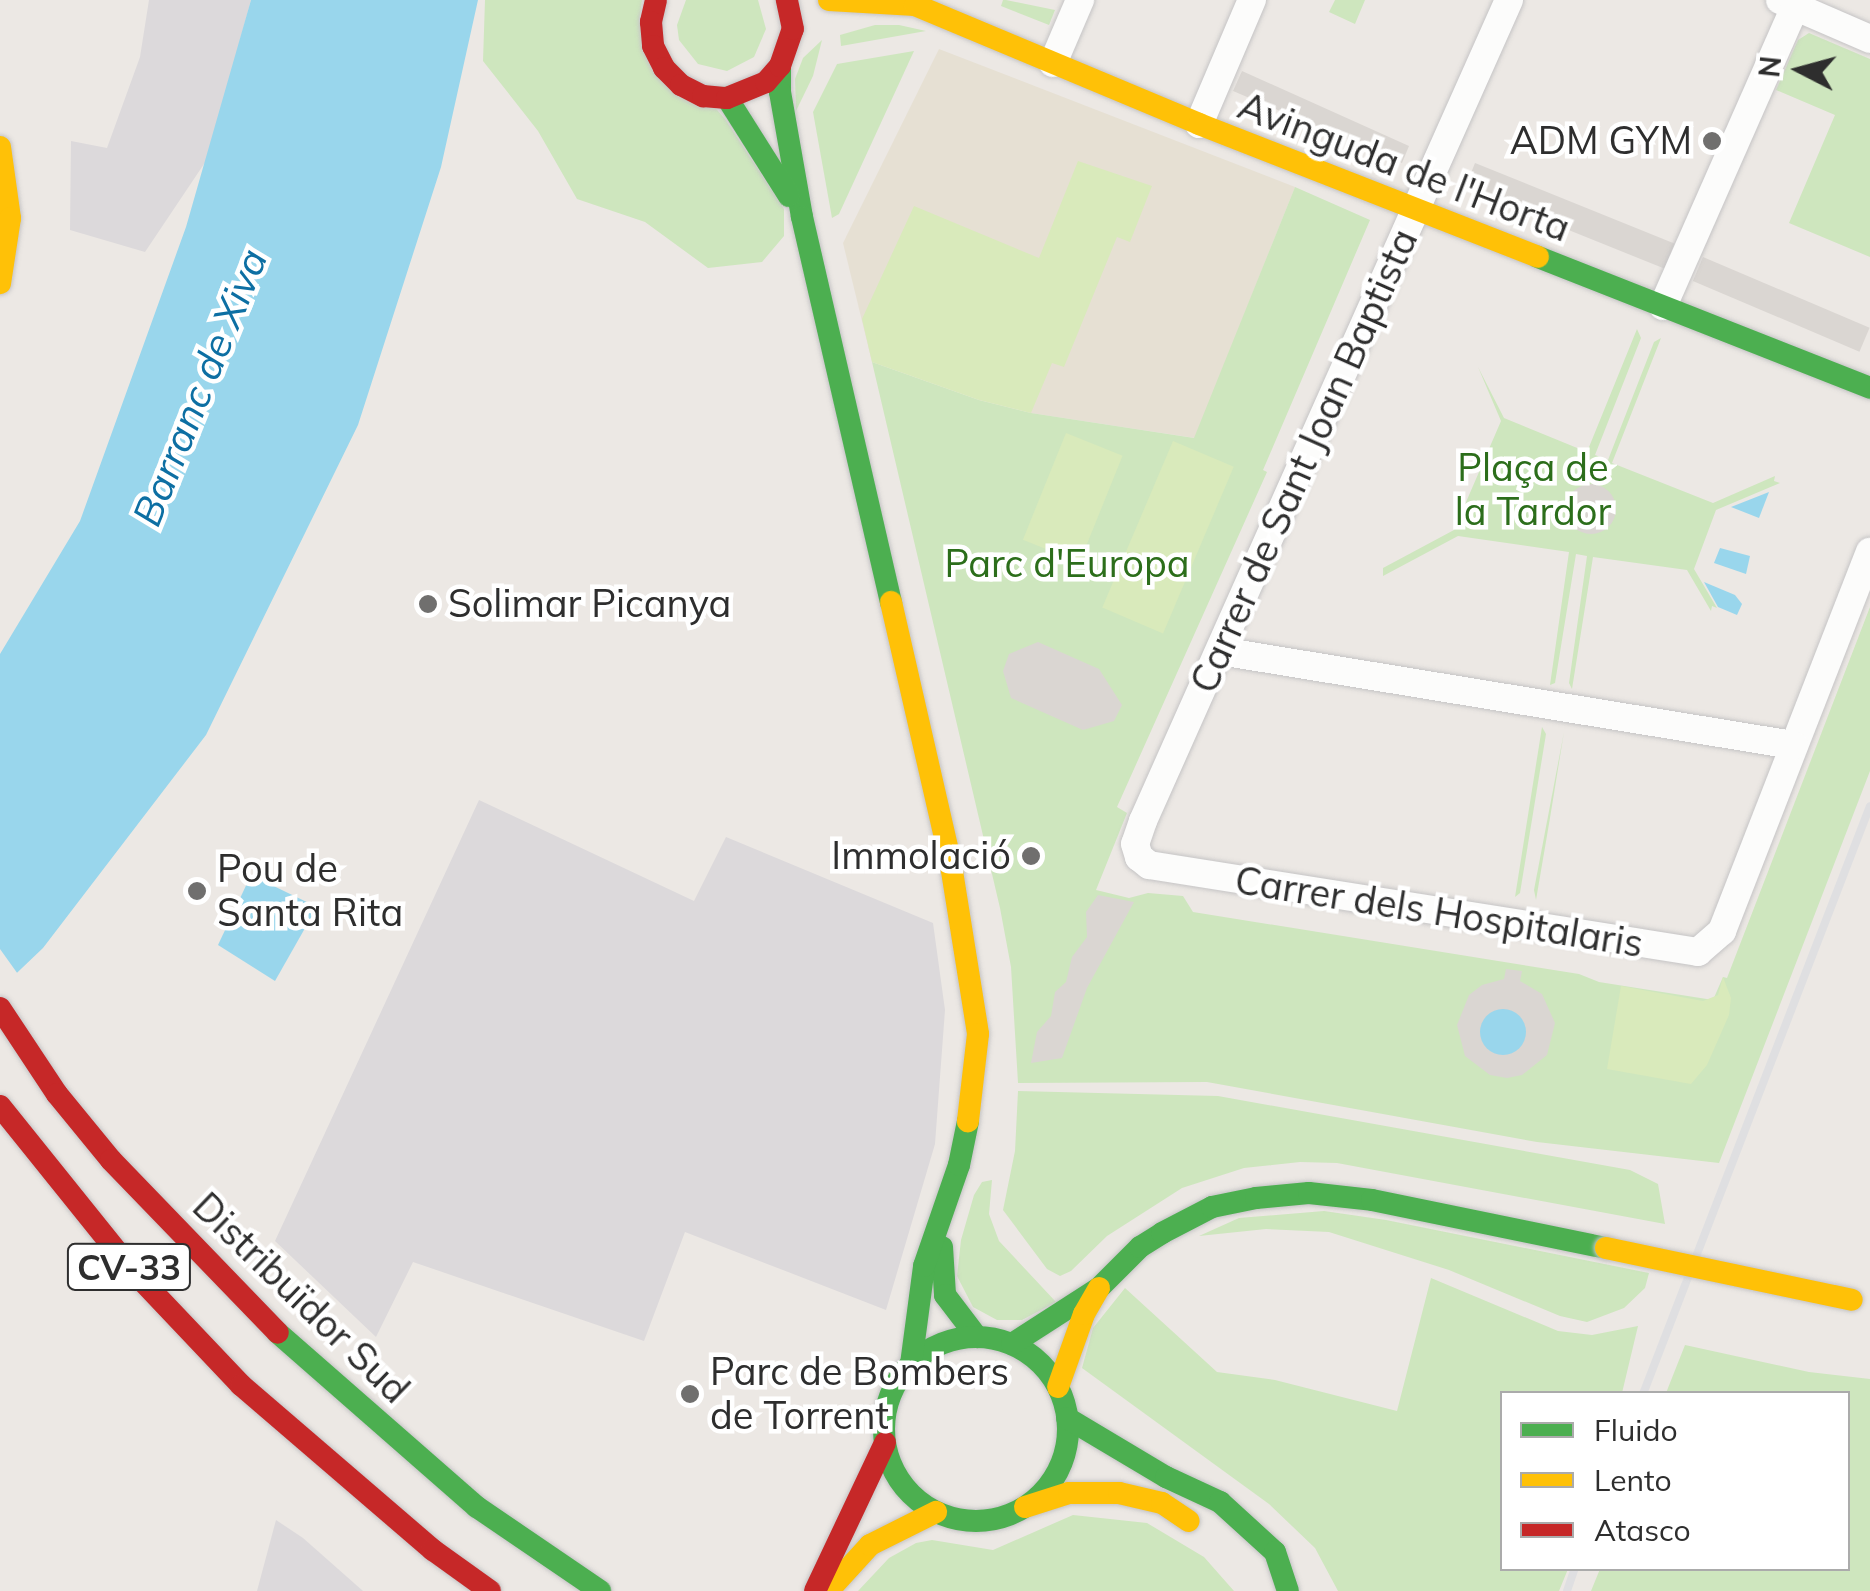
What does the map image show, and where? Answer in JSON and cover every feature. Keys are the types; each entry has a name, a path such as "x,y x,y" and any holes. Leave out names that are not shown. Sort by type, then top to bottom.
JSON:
{"main road":[{"path":"656,0 651,22 653,46 664,68 692,90 728,98 802,216"},
{"path":"787,0 793,29 780,92 802,216 950,865 972,972 978,1034 972,1106 959,1165 924,1266 910,1364"},
{"name":"Avinguda de l'Horta","path":"728,98 766,82 825,18 916,3 1199,124 1870,388"},
{"path":"0,147 10,218 0,282"},
{"name":"Distribuïdor Sud","path":"0,1008 57,1094 111,1160 273,1329 477,1507 600,1591"},
{"name":"CV-33","path":"0,1106 130,1269 241,1385 432,1550 490,1591"},
{"path":"1012,1344 1099,1288 1140,1247 1212,1207 1309,1193 1372,1200 1861,1302"},
{"path":"940,1212 945,1295 977,1337"},
{"path":"1058,1388 1084,1314 1099,1288"},
{"path":"1025,1507 1058,1469 1066,1444 1067,1418 1058,1388 1046,1369 1012,1344 977,1337 930,1349 910,1364 894,1387 885,1414 884,1443 894,1472 911,1495 936,1512 966,1521 996,1519 1069,1493 1119,1493 1162,1503 1206,1532"},
{"path":"1067,1418 1166,1477 1220,1502 1275,1552 1288,1591"},
{"path":"815,1591 884,1443"},
{"path":"828,1591 870,1546 936,1512"}],"street":[{"path":"1053,63 1080,0"},
{"path":"1199,124 1252,0"},
{"name":"Carrer de Sant Joan Baptista","path":"1149,865 1135,844 1509,0"},
{"path":"1664,306 1791,2 1870,39"},
{"path":"1220,651 1793,744 1870,552"},
{"name":"Carrer dels Hospitalaris","path":"1149,865 1698,952 1722,931 1793,744"}],"shaded area":[{"path":"149,0 251,0 208,158 145,252 70,230 71,141 107,148 140,57"},
{"path":"939,49 1295,187 1195,438 1031,413 872,362 843,243"},
{"path":"1242,71 1409,146 1402,163 1233,91"},
{"path":"1475,163 1674,244 1664,269 1465,188"},
{"path":"1703,257 1870,328 1859,352 1693,281"},
{"path":"1591,484 1609,491 1616,509 1609,527 1591,534 1573,527 1566,509 1573,491"},
{"path":"1038,642 1099,669 1122,705 1114,721 1083,730 1011,698 1003,671 1009,654"},
{"path":"479,800 694,901 726,837 933,923 945,1010 935,1144 886,1310 685,1232 644,1341 413,1262 376,1337 275,1241"},
{"path":"1098,895 1134,902 1087,988 1062,1058 1031,1063 1037,1032 1051,1016 1055,992 1066,982 1072,957 1087,937 1086,912"},
{"path":"1506,969 1522,971 1520,981 1542,994 1555,1023 1547,1055 1522,1075 1507,1078 1490,1075 1465,1056 1457,1025 1469,995 1482,985 1504,979"},
{"path":"276,1520 303,1538 363,1591 257,1591"}],"green space":[{"path":"485,0 642,0 639,21 725,119 784,209 784,236 762,262 708,268 645,222 577,199 538,131 483,61"},
{"path":"686,0 758,0 766,29 754,57 727,71 698,64 679,40 677,25"},
{"path":"1003,0 1055,10 1049,25 1001,6"},
{"path":"1335,0 1365,0 1355,24 1329,12"},
{"path":"875,25 926,31 841,46 840,35"},
{"path":"1809,33 1870,59 1870,257 1789,223 1835,115 1776,90 1798,40"},
{"path":"822,40 813,76 796,111 795,79 803,58"},
{"path":"914,51 839,214 832,218 813,112 837,64"},
{"path":"1078,161 1152,186 1130,242 1117,237 1064,367 1052,363 1031,413 979,400 872,362 862,319 914,206 1039,258"},
{"name":"Parc d'Europa","path":"1295,187 1370,220 1263,470 1267,472 1117,807 1127,813 1096,890 1129,898 1148,893 1183,896 1193,912 1579,974 1599,982 1713,1000 1723,977 1727,978 1870,607 1870,771 1719,1163 1537,1142 1207,1082 1018,1083 1011,967 1000,908 872,362 979,400 1031,413 1194,438"},
{"name":"Plaça de la Tardor","path":"1637,329 1641,338 1595,455 1608,460 1654,342 1661,338 1612,463 1713,503 1775,476 1774,481 1780,483 1716,510 1694,569 1717,608 1712,606 1711,611 1687,570 1593,557 1572,689 1569,683 1587,556 1576,554 1555,683 1550,685 1569,552 1458,536 1383,576 1383,568 1454,530 1501,421 1478,367 1504,418 1587,452"},
{"path":"1066,433 1123,456 1079,562 1023,540"},
{"path":"1173,441 1234,467 1163,633 1102,608"},
{"path":"1542,727 1546,734 1520,893 1515,897"},
{"path":"1564,732 1550,818 1536,900 1534,890"},
{"path":"1723,977 1731,998 1729,1015 1707,1065 1691,1084 1607,1069 1621,986 1703,1001 1718,995"},
{"path":"1018,1091 1218,1096 1630,1170 1658,1184 1665,1224 1337,1163 1300,1162 1244,1168 1182,1188 1107,1236 1071,1271 1060,1276 1047,1269 1003,1210 1015,1151"},
{"path":"992,1180 989,1214 999,1241 1056,1302 1022,1320 997,1320 973,1307 957,1276 961,1240 974,1195 982,1182"},
{"path":"1324,1211 1649,1273 1645,1288 1624,1308 1587,1322 1560,1316 1449,1270 1329,1232 1266,1229 1199,1236 1239,1218"},
{"path":"1431,1278 1558,1331 1592,1335 1638,1326 1622,1391 1500,1391 1500,1571 1567,1571 1559,1591 1338,1591 1315,1548 1269,1504 1082,1368 1093,1328 1125,1288 1217,1372 1275,1380 1397,1411"},
{"path":"1685,1345 1809,1372 1870,1379 1870,1591 1591,1591 1599,1571 1850,1571 1850,1391 1667,1391"},
{"path":"1073,1515 1147,1523 1204,1557 1234,1591 858,1591 889,1558 916,1543 932,1540 993,1550"}],"water":[{"name":"Barranc de Xiva","path":"251,0 478,0 441,167 358,425 206,735 43,948 0,989 0,654 80,521 186,227"},
{"path":"1769,492 1759,518 1731,507"},
{"path":"1720,548 1750,556 1746,574 1714,563"},
{"path":"1704,582 1735,595 1742,604 1737,615 1718,607"},
{"path":"251,875 317,907 275,981 218,945"},
{"path":"1503,1009 1519,1016 1526,1032 1519,1048 1503,1055 1487,1048 1480,1032 1487,1016"}],"pier":[{"path":"0,949 20,977 0,994"}],"railway":[{"path":"1644,1391 1870,806"},
{"path":"1567,1591 1574,1571"}],"traffic: fast":[{"path":"780,66 780,92 802,217 891,602"},
{"path":"727,98 789,196"},
{"path":"1538,257 1870,388"},
{"path":"911,1364 924,1266 959,1165 968,1121"},
{"path":"1012,1344 1099,1288 1140,1247 1162,1233 1212,1207 1256,1198 1309,1193 1372,1200 1606,1248"},
{"path":"942,1247 945,1295 977,1337"},
{"path":"278,1333 477,1507 600,1591"},
{"path":"976,1337 1011,1344 1041,1364 1061,1394 1068,1429 1061,1464 1041,1494 1011,1514 976,1521 941,1514 911,1494 891,1464 884,1429 891,1394 911,1364 941,1344 976,1337"},
{"path":"1067,1418 1166,1477 1220,1502 1275,1552 1288,1591"}],"traffic: slow":[{"path":"829,0 915,5 1199,124 1538,257"},
{"path":"0,147 10,218 0,283"},
{"path":"891,602 951,865 978,1034 968,1121"},
{"path":"1606,1248 1852,1300"},
{"path":"1058,1387 1084,1314 1099,1288"},
{"path":"1025,1507 1069,1493 1119,1493 1162,1503 1189,1521"},
{"path":"828,1591 870,1545 936,1512"}],"traffic: jam":[{"path":"656,0 651,22 653,46 664,68 681,85 703,96 727,98 766,82 780,66 793,29 787,0"},
{"path":"0,1008 57,1094 111,1160 278,1333"},
{"path":"0,1106 131,1269 241,1385 433,1550 490,1591"},
{"path":"815,1591 885,1443"}],"place":[{"name":"ADM GYM","path":"1712,141"},
{"name":"Solimar Picanya","path":"428,604"},
{"name":"Immolació","path":"1031,856"},
{"name":"Pou de Santa Rita","path":"197,891"},
{"name":"Parc de Bombers de Torrent","path":"690,1394"}]}
